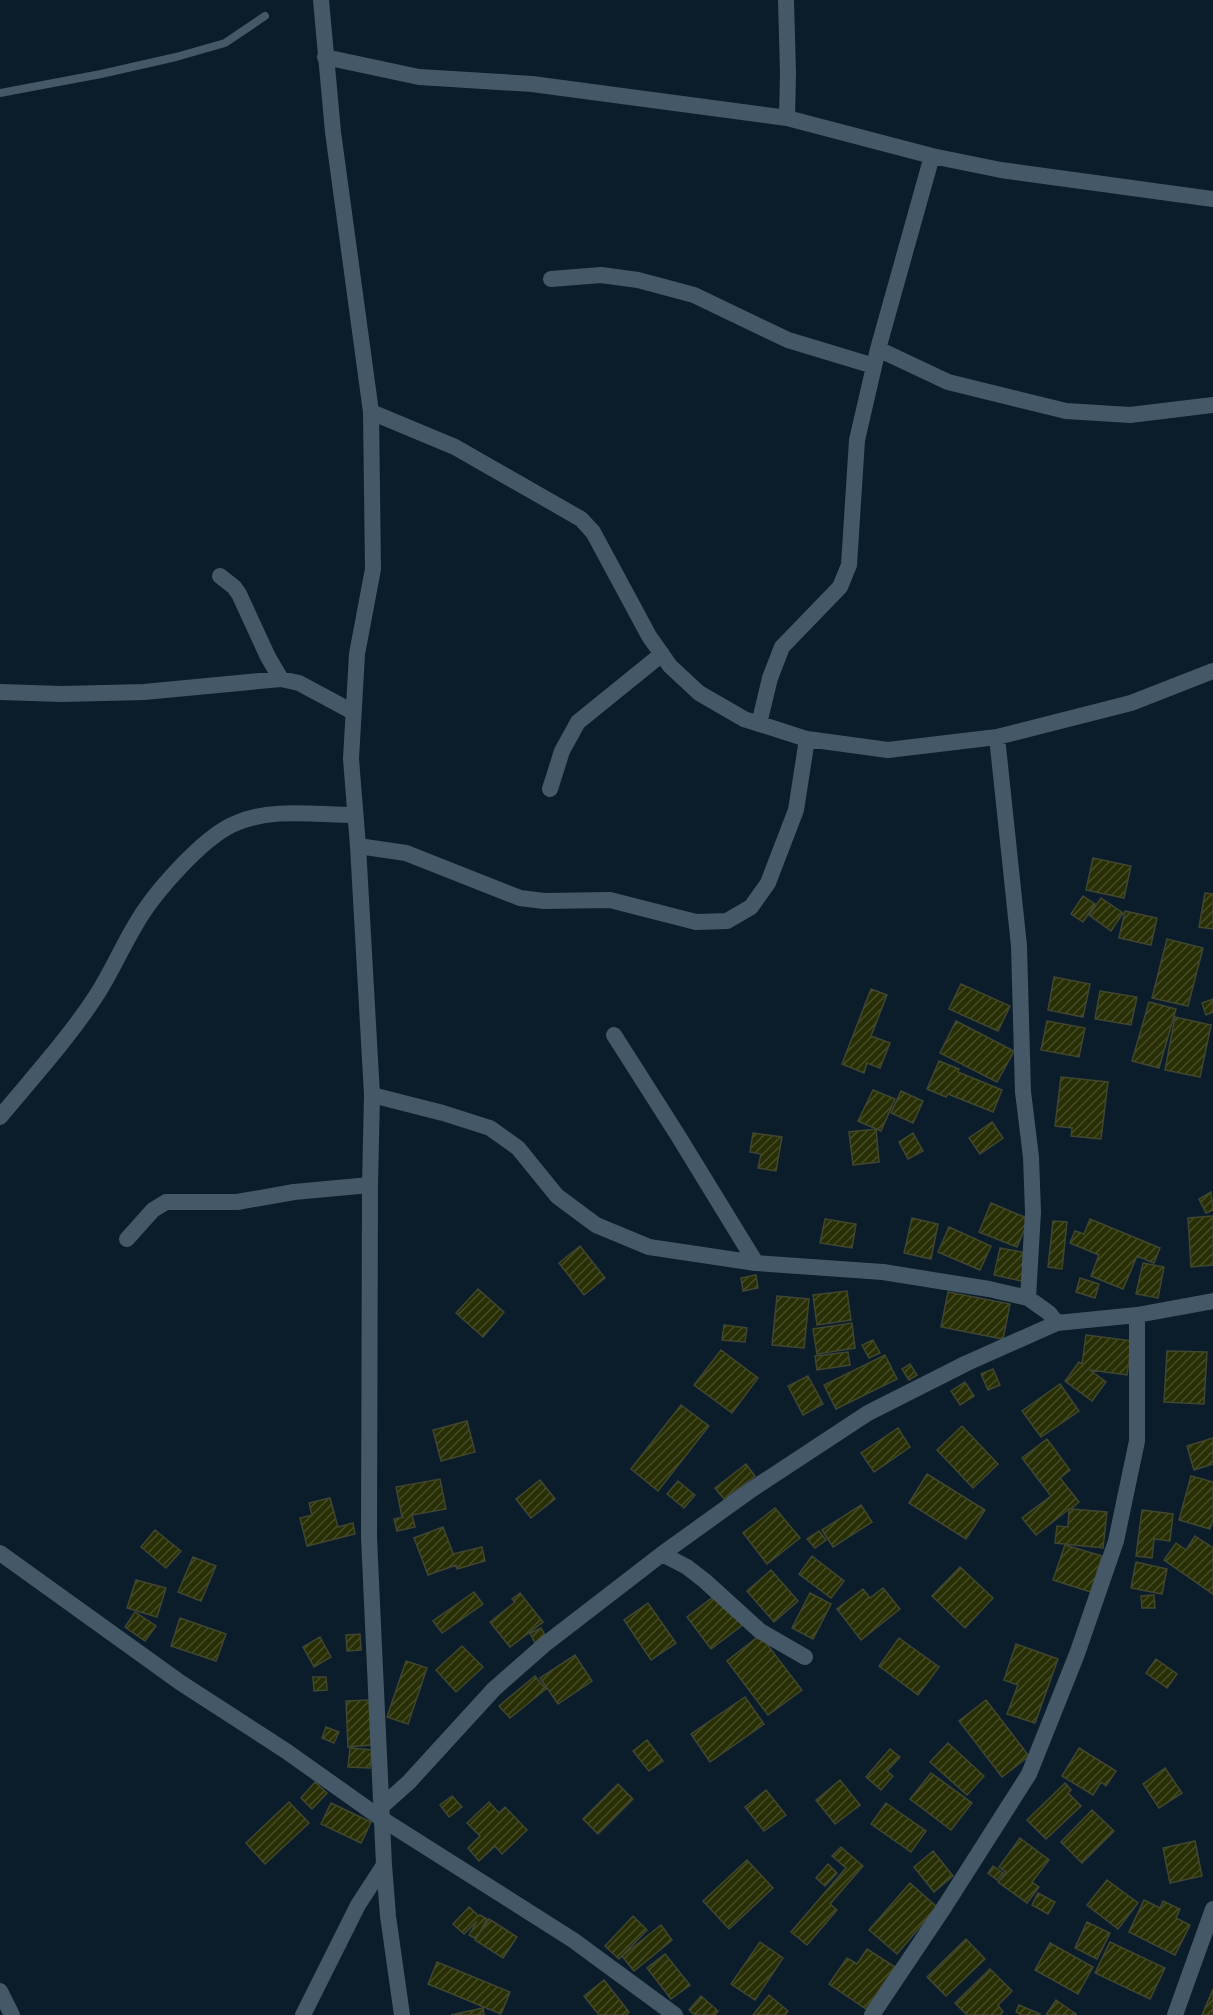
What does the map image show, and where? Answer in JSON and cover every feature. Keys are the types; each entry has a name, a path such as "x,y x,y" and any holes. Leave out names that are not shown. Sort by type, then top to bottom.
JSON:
{"street":[{"path":"321,0 333,132 371,412 373,569 357,654 351,759 372,1095 369,1537 384,1865 388,1916 402,2015"},
{"path":"786,0 787,118"},
{"path":"325,57 419,76 532,84 787,118 932,156 1001,171 1213,199"},
{"path":"759,724 770,678 782,648 840,587 849,565 857,440 878,349 932,156"},
{"path":"551,279 601,275 638,280 694,295 788,340 874,366"},
{"path":"878,349 948,382 1065,411 1130,415 1213,405"},
{"path":"371,412 455,447 581,519 593,532 649,636 670,666 699,693 744,719 807,739 888,750 997,737 1131,703 1213,671"},
{"path":"220,576 234,587 281,679"},
{"path":"550,789 562,751 578,722 662,654"},
{"path":"0,692 62,694 144,692 281,679 299,683 353,712"},
{"path":"997,737 1019,946 1023,1092 1031,1157 1033,1212 1028,1298"},
{"path":"358,846 406,854 520,898 544,901 610,900 696,922 727,921 751,907 768,884 796,810 807,739"},
{"path":"0,1117 52,1055 96,996 137,922 168,881 198,850 232,825 264,814 355,815"},
{"path":"614,1035 756,1263"},
{"path":"372,1095 490,1128 518,1148 557,1196 596,1225 649,1247 756,1263 883,1272 989,1289 1028,1298 1057,1323"},
{"path":"127,1239 153,1210 166,1202 237,1202 294,1192 370,1185"},
{"path":"382,1813 494,1689 544,1645 662,1554 751,1490 868,1413 967,1363 1057,1323 1137,1315 1213,1301"},
{"path":"873,2015 1029,1774 1077,1654 1116,1540 1137,1442 1137,1315"},
{"path":"0,1553 181,1683 573,1940 675,2015"},
{"path":"662,1554 705,1581 760,1631 805,1657"},
{"path":"303,2015 358,1905 384,1865"},
{"path":"1175,2015 1213,1909"},
{"path":"0,1991 12,2015"}],"lane":[{"path":"0,93 101,74 196,52 225,43 264,16"}],"building":[{"path":"1093,858 1131,866 1124,898 1086,890"},
{"path":"1205,893 1213,894 1213,929 1199,927"},
{"path":"1083,896 1095,904 1083,922 1071,914"},
{"path":"1101,898 1123,913 1111,931 1089,915"},
{"path":"1125,911 1157,918 1151,945 1119,938"},
{"path":"1167,939 1203,948 1188,1006 1152,998"},
{"path":"1054,977 1090,984 1083,1017 1048,1010"},
{"path":"961,984 1010,1006 998,1031 949,1009"},
{"path":"871,989 887,995 871,1036 890,1043 880,1068 867,1063 864,1073 842,1064"},
{"path":"1100,991 1137,997 1131,1025 1095,1019"},
{"path":"1213,999 1213,1012 1206,1015 1202,1003"},
{"path":"1149,1002 1176,1009 1159,1068 1132,1061"},
{"path":"1175,1017 1211,1025 1200,1077 1165,1070"},
{"path":"956,1021 1014,1051 997,1082 940,1053"},
{"path":"1047,1021 1085,1028 1079,1057 1041,1050"},
{"path":"939,1061 959,1069 958,1072 1002,1090 993,1112 948,1094 946,1097 927,1089"},
{"path":"1061,1077 1108,1082 1101,1139 1071,1136 1072,1128 1055,1126"},
{"path":"873,1090 895,1099 881,1131 858,1121"},
{"path":"901,1091 923,1101 913,1123 891,1113"},
{"path":"992,1122 1003,1138 980,1154 969,1138"},
{"path":"876,1129 879,1162 853,1165 849,1132"},
{"path":"753,1133 782,1137 776,1171 758,1168 761,1154 750,1152"},
{"path":"913,1133 923,1151 908,1159 899,1142"},
{"path":"1211,1192 1213,1210 1206,1213 1199,1199"},
{"path":"991,1203 1029,1219 1017,1247 979,1232"},
{"path":"1213,1216 1213,1265 1191,1267 1188,1218"},
{"path":"912,1218 938,1224 931,1259 904,1253"},
{"path":"825,1219 856,1224 852,1248 820,1243"},
{"path":"1090,1219 1160,1248 1154,1263 1137,1256 1123,1289 1091,1276 1099,1255 1070,1243 1075,1231 1084,1234"},
{"path":"1053,1221 1067,1222 1062,1269 1048,1267"},
{"path":"949,1227 991,1246 980,1270 938,1252"},
{"path":"580,1246 605,1278 584,1295 559,1263"},
{"path":"1000,1248 1027,1253 1022,1281 994,1275"},
{"path":"1143,1263 1164,1267 1158,1298 1136,1294"},
{"path":"756,1275 758,1288 743,1291 741,1278"},
{"path":"1080,1278 1099,1284 1095,1298 1076,1292"},
{"path":"478,1289 504,1312 483,1337 456,1313"},
{"path":"847,1291 851,1320 817,1325 813,1295"},
{"path":"948,1292 1010,1304 1003,1339 941,1327"},
{"path":"777,1296 809,1299 804,1348 772,1345"},
{"path":"852,1323 855,1348 817,1354 813,1329"},
{"path":"724,1325 747,1328 745,1342 722,1340"},
{"path":"1086,1335 1132,1341 1127,1375 1090,1370 1106,1382 1092,1401 1065,1381 1079,1362 1082,1364"},
{"path":"873,1340 880,1353 869,1358 862,1345"},
{"path":"721,1350 758,1378 732,1413 694,1385"},
{"path":"1167,1351 1207,1352 1204,1404 1164,1402"},
{"path":"848,1352 850,1365 817,1370 815,1356"},
{"path":"885,1355 897,1379 836,1409 824,1385"},
{"path":"910,1364 917,1375 909,1380 902,1369"},
{"path":"993,1369 1000,1385 988,1390 981,1374"},
{"path":"808,1376 823,1404 803,1415 788,1386"},
{"path":"965,1382 974,1396 960,1405 951,1391"},
{"path":"1060,1384 1079,1411 1041,1437 1022,1411"},
{"path":"681,1405 709,1426 658,1491 631,1469"},
{"path":"467,1421 475,1452 441,1461 433,1430"},
{"path":"962,1426 998,1464 973,1488 937,1450"},
{"path":"898,1428 910,1447 874,1472 861,1453"},
{"path":"1213,1438 1213,1464 1194,1470 1187,1446"},
{"path":"1047,1439 1070,1470 1060,1478 1079,1502 1071,1509 1107,1512 1103,1548 1055,1543 1057,1526 1068,1527 1069,1509 1036,1535 1022,1518 1051,1496 1022,1458"},
{"path":"746,1464 755,1476 724,1499 715,1488"},
{"path":"927,1474 985,1510 966,1539 909,1503"},
{"path":"1191,1476 1213,1482 1213,1519 1210,1529 1179,1520"},
{"path":"440,1479 446,1509 412,1515 415,1527 397,1531 394,1519 404,1517 402,1517 396,1487"},
{"path":"540,1480 555,1499 531,1518 516,1499"},
{"path":"678,1481 695,1495 684,1508 667,1494"},
{"path":"330,1498 338,1527 353,1523 355,1534 307,1546 300,1518 312,1515 309,1503"},
{"path":"861,1505 872,1522 833,1547 822,1530"},
{"path":"775,1508 800,1538 767,1564 743,1533"},
{"path":"1142,1510 1173,1514 1170,1541 1154,1539 1152,1558 1136,1556"},
{"path":"443,1527 453,1554 482,1547 485,1561 457,1569 456,1565 428,1575 414,1538"},
{"path":"155,1530 181,1551 166,1568 141,1547"},
{"path":"819,1531 826,1540 815,1548 807,1539"},
{"path":"1195,1536 1213,1548 1213,1594 1164,1560 1176,1543 1186,1550"},
{"path":"1065,1545 1102,1556 1091,1592 1053,1580"},
{"path":"812,1556 844,1581 831,1598 799,1574"},
{"path":"193,1557 216,1566 201,1601 178,1592"},
{"path":"1136,1562 1167,1569 1162,1594 1131,1588"},
{"path":"960,1567 993,1598 965,1628 932,1596"},
{"path":"771,1570 798,1601 774,1622 747,1591"},
{"path":"136,1580 166,1588 157,1617 127,1608"},
{"path":"883,1588 900,1609 861,1640 837,1609 863,1589 870,1598"},
{"path":"721,1591 745,1623 711,1649 687,1617"},
{"path":"474,1592 483,1604 442,1633 433,1621"},
{"path":"520,1593 543,1622 510,1647 490,1622 515,1602 512,1599"},
{"path":"810,1593 831,1604 813,1639 792,1628"},
{"path":"1154,1595 1155,1608 1142,1608 1141,1596"},
{"path":"648,1603 676,1643 651,1660 624,1620"},
{"path":"135,1612 156,1626 145,1641 125,1627"},
{"path":"180,1618 226,1634 216,1661 171,1646"},
{"path":"541,1628 546,1637 535,1643 530,1633"},
{"path":"360,1634 361,1650 347,1651 346,1635"},
{"path":"760,1635 802,1690 768,1715 727,1661"},
{"path":"320,1637 331,1657 314,1667 303,1647"},
{"path":"899,1638 939,1667 918,1695 879,1666"},
{"path":"1016,1644 1058,1659 1035,1723 1007,1714 1018,1685 1004,1680"},
{"path":"462,1646 483,1667 456,1692 436,1670"},
{"path":"575,1655 592,1681 558,1704 540,1678"},
{"path":"1156,1659 1177,1674 1167,1688 1146,1673"},
{"path":"406,1661 427,1668 408,1724 387,1717"},
{"path":"535,1676 546,1689 510,1718 499,1706"},
{"path":"313,1677 326,1677 327,1690 314,1691"},
{"path":"745,1697 764,1724 710,1762 691,1734"},
{"path":"369,1700 371,1745 348,1747 346,1701"},
{"path":"986,1700 1029,1756 1002,1777 959,1721"},
{"path":"326,1727 339,1732 334,1743 322,1738"},
{"path":"647,1740 663,1761 649,1771 633,1751"},
{"path":"948,1743 984,1776 967,1795 930,1762"},
{"path":"350,1748 372,1750 370,1768 348,1767"},
{"path":"1079,1748 1116,1771 1106,1786 1101,1782 1093,1795 1062,1776"},
{"path":"890,1749 900,1757 887,1771 893,1776 881,1790 866,1777"},
{"path":"1165,1768 1182,1793 1159,1808 1143,1784"},
{"path":"931,1773 972,1803 951,1830 910,1799"},
{"path":"840,1780 860,1805 835,1824 816,1800"},
{"path":"315,1782 327,1793 312,1809 301,1798"},
{"path":"1065,1783 1071,1790 1068,1793 1081,1806 1046,1839 1027,1820"},
{"path":"618,1784 633,1799 598,1834 583,1819"},
{"path":"766,1790 786,1815 764,1831 745,1807"},
{"path":"452,1796 462,1807 449,1817 440,1805"},
{"path":"289,1802 309,1823 265,1864 246,1843"},
{"path":"489,1802 499,1813 505,1807 527,1830 502,1854 495,1846 479,1861 468,1848 480,1836 467,1823"},
{"path":"331,1803 371,1822 361,1843 321,1824"},
{"path":"886,1803 926,1831 911,1852 871,1824"},
{"path":"1092,1810 1114,1831 1082,1863 1061,1842"},
{"path":"1020,1838 1049,1860 1032,1882 1039,1887 1027,1903 998,1882 1006,1872 999,1867"},
{"path":"1195,1841 1202,1876 1170,1883 1163,1848"},
{"path":"841,1847 863,1866 830,1904 837,1910 807,1945 791,1932 846,1868 832,1856"},
{"path":"933,1851 953,1876 934,1892 914,1867"},
{"path":"747,1860 773,1888 729,1929 703,1901"},
{"path":"828,1864 837,1873 825,1886 816,1878"},
{"path":"993,1866 1003,1873 997,1880 988,1873"},
{"path":"1107,1880 1138,1903 1118,1929 1087,1905"},
{"path":"910,1883 937,1907 897,1954 869,1930"},
{"path":"1038,1893 1055,1902 1048,1914 1032,1905"},
{"path":"1144,1900 1160,1908 1163,1901 1180,1909 1176,1918 1190,1925 1175,1955 1129,1932"},
{"path":"469,1907 479,1916 487,1919 476,1939 469,1935 477,1921 464,1934 453,1924"},
{"path":"633,1916 647,1930 619,1959 605,1946"},
{"path":"489,1919 517,1937 503,1958 475,1940"},
{"path":"1087,1922 1110,1933 1097,1959 1075,1948"},
{"path":"661,1925 672,1940 634,1971 622,1956"},
{"path":"966,1939 985,1959 946,1996 927,1977"},
{"path":"760,1942 783,1958 755,2000 731,1984"},
{"path":"1110,1942 1165,1968 1150,1999 1095,1973"},
{"path":"1050,1943 1093,1967 1078,1994 1035,1970"},
{"path":"867,1949 895,1967 866,2009 829,1984 847,1958 857,1964"},
{"path":"665,1954 690,1985 671,1999 647,1968"},
{"path":"437,1962 510,1992 501,2014 428,1984"},
{"path":"990,1969 1012,1991 998,2005 1003,2012 1000,2015 967,2015 955,2003"},
{"path":"604,1980 629,2012 626,2015 599,2015 584,1996"},
{"path":"1213,1989 1213,2015 1202,2015"},
{"path":"769,1995 788,2011 785,2015 753,2015"},
{"path":"701,1996 718,2011 715,2015 695,2015 689,2010"},
{"path":"1056,2000 1076,2014 1046,2015"},
{"path":"1019,2005 1040,2014 1021,2015 1016,2012"},
{"path":"483,2008 484,2015 451,2015"}]}
